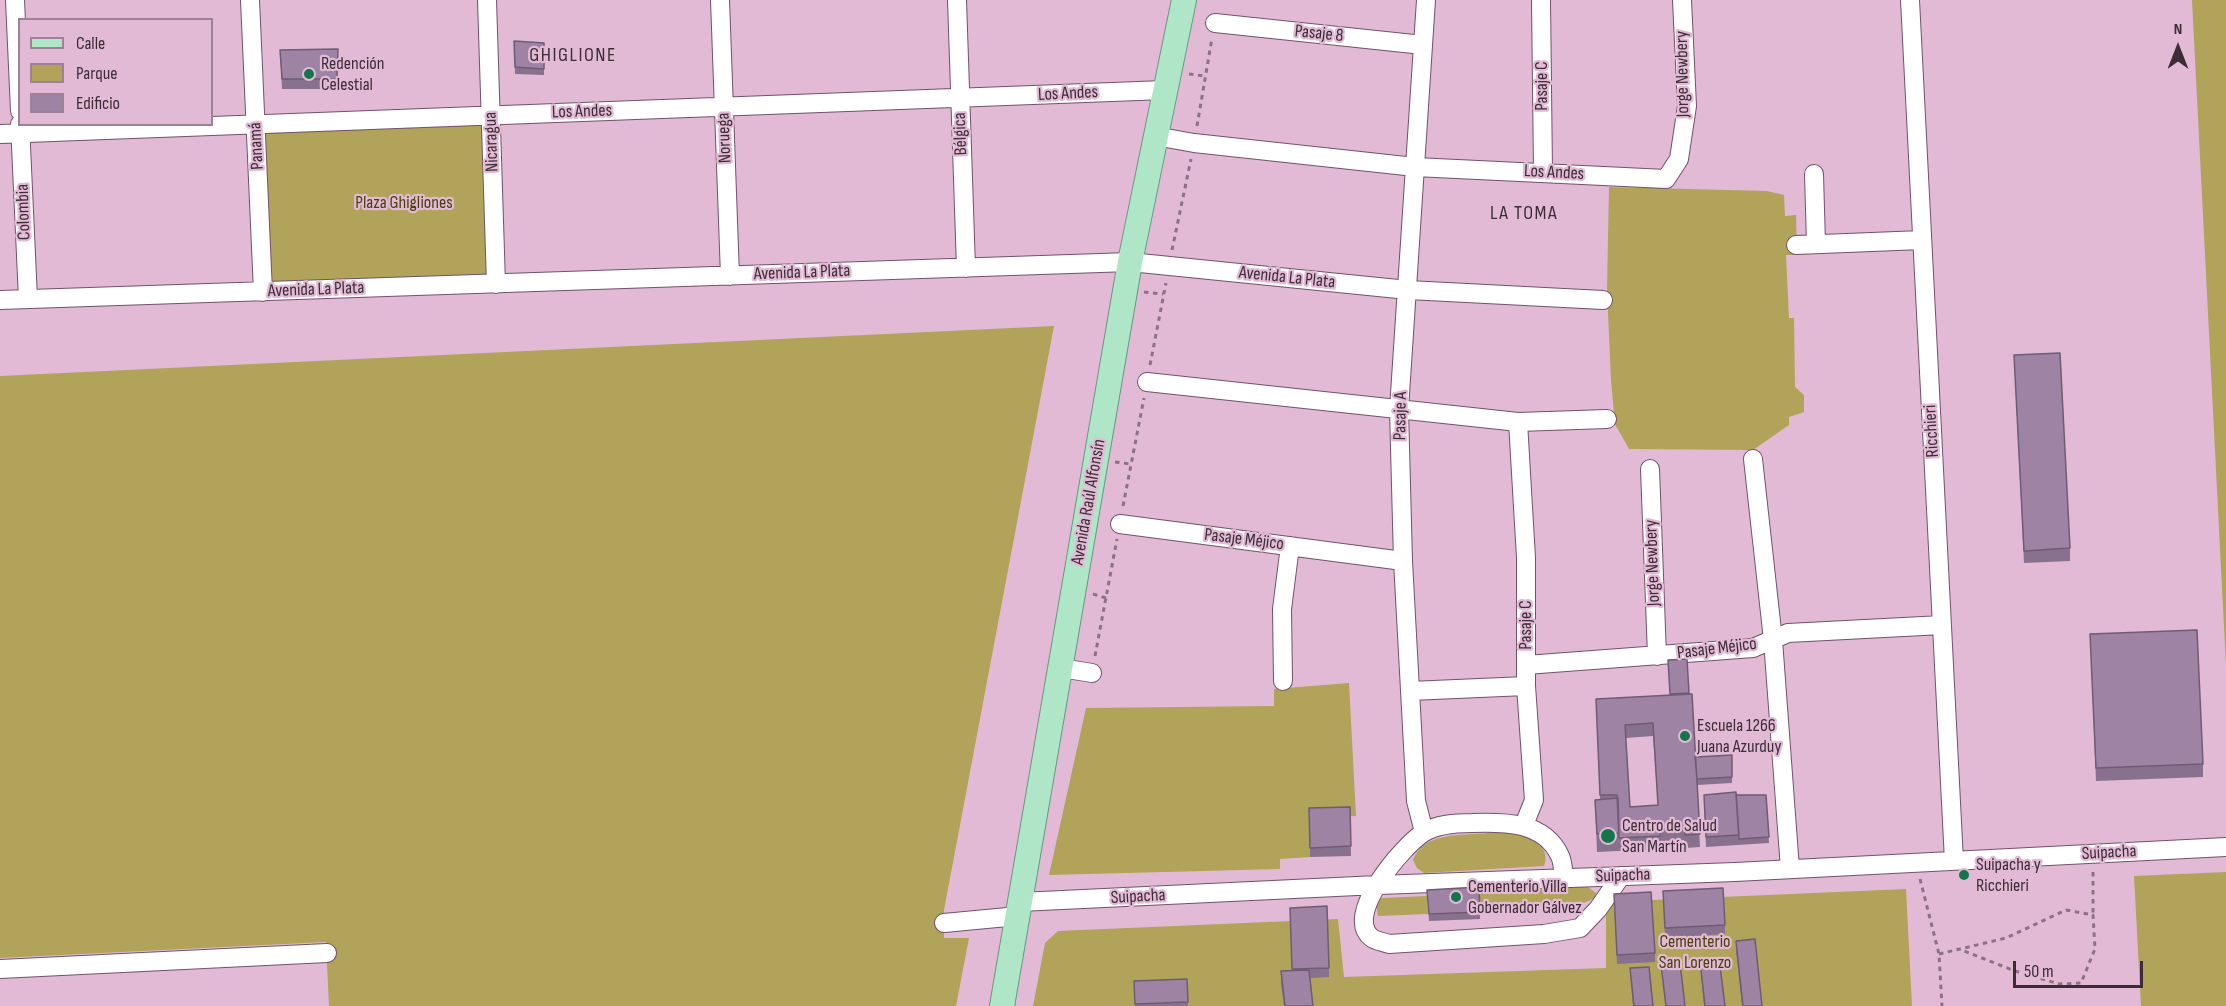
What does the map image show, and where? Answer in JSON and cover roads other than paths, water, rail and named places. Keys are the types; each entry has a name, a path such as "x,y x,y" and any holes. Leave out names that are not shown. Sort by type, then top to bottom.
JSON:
{"main road":[{"name":"Avenida Raúl Alfonsín","path":"1002,1006 1130,262 1184,0"}],"street":[{"path":"15,0 18,67"},
{"name":"Panamá","path":"250,0 263,292"},
{"name":"Nicaragua","path":"487,0 496,284"},
{"name":"Noruega","path":"720,0 730,276"},
{"name":"Bélgica","path":"957,0 966,268"},
{"name":"Pasaje A","path":"1424,832 1416,801 1403,561 1399,409 1426,0"},
{"name":"Pasaje C","path":"1541,0 1543,172"},
{"name":"Jorge Newbery","path":"1666,179 1679,159 1687,106 1682,0"},
{"name":"Ricchieri","path":"1910,0 1954,861"},
{"name":"Pasaje 8","path":"1215,23 1424,45"},
{"name":"Los Andes","path":"213,126 1164,90"},
{"name":"Los Andes","path":"0,134 20,129 197,126"},
{"name":"Colombia","path":"20,129 28,299"},
{"name":"Los Andes","path":"1155,136 1194,143 1415,167 1666,179"},
{"path":"1814,174 1816,244"},
{"path":"1796,245 1922,240"},
{"name":"Avenida La Plata","path":"0,300 1130,262 1408,290 1603,300"},
{"path":"1147,382 1518,422 1607,418"},
{"name":"Pasaje C","path":"1518,422 1526,558 1526,686 1534,800 1524,825"},
{"path":"1754,459 1773,640 1790,869"},
{"name":"Jorge Newbery","path":"1650,469 1657,656"},
{"name":"Pasaje Méjico","path":"1120,524 1403,561"},
{"path":"1283,681 1282,609 1290,546"},
{"name":"Pasaje Méjico","path":"1526,665 1754,648 1788,633 1942,625"},
{"path":"1060,668 1092,673"},
{"path":"1410,692 1526,686"},
{"path":"1564,878 1561,857 1552,844 1538,831 1524,825 1505,822 1451,824 1424,832 1396,859 1365,909 1363,924 1371,938 1389,944 1544,934 1580,928 1599,909 1621,876"},
{"name":"Suipacha","path":"944,923 1019,909 1378,885 1790,869 2226,847"},
{"path":"0,969 327,953"}],"place":[{"name":"Redención Celestial","path":"309,74"},
{"name":"Escuela 1266 Juana Azurduy","path":"1685,736"},
{"name":"Centro de Salud San Martín","path":"1608,836"},
{"name":"Suipacha y Ricchieri","path":"1964,875"},
{"name":"Cementerio Villa Gobernador Gálvez","path":"1456,897"}],"district":[{"name":"GHIGLIONE","path":"573,56"},
{"name":"LA TOMA","path":"1524,214"}],"park label":[{"name":"Plaza Ghigliones","path":"404,203"},
{"name":"Cementerio San Lorenzo","path":"1695,952"}]}
